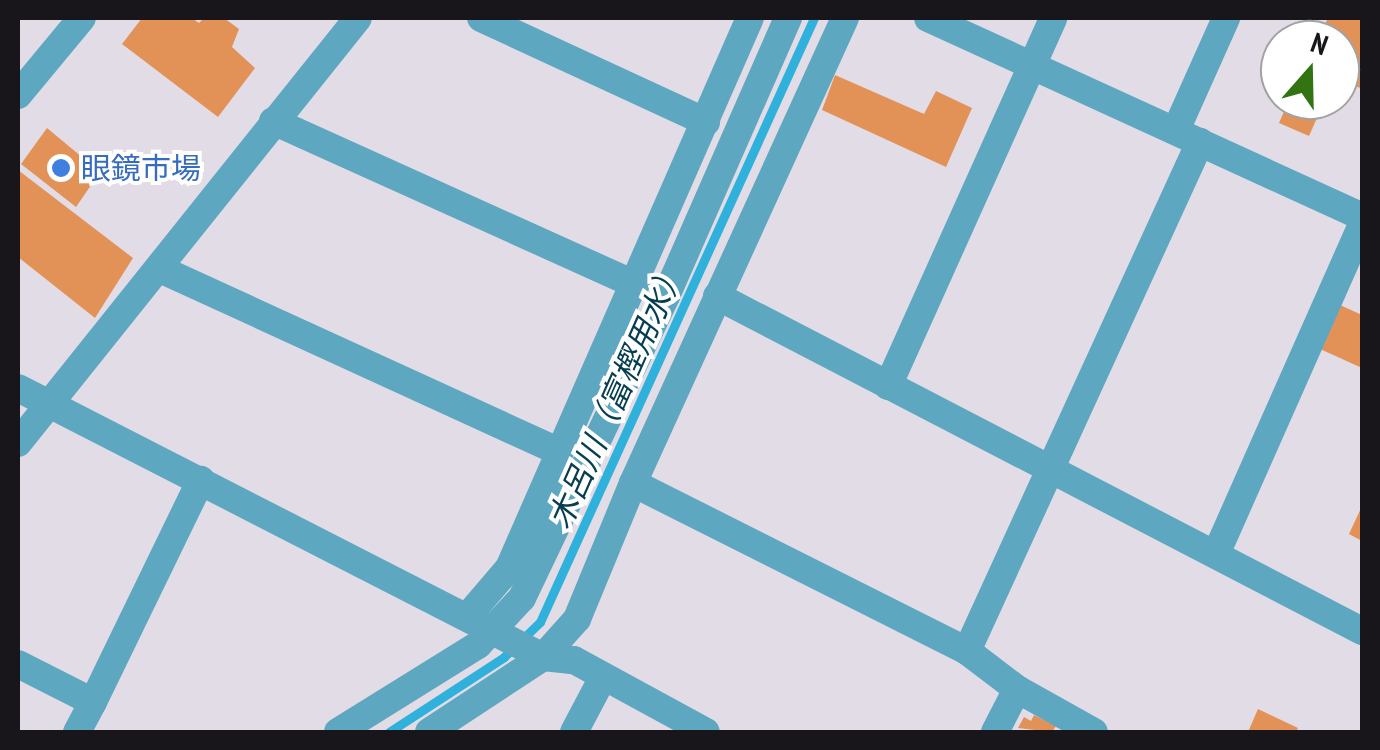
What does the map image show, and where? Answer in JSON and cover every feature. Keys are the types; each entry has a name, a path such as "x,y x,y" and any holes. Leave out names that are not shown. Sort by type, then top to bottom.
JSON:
{"street":[{"path":"18,95 82,18"},
{"path":"18,443 358,18"},
{"path":"481,18 706,122"},
{"path":"338,732 478,644 558,451 636,285 750,18"},
{"path":"485,626 522,598 666,296 788,18"},
{"path":"429,732 577,619 633,483 845,18"},
{"path":"928,18 1188,136 1362,221 1216,554"},
{"path":"888,386 1053,18"},
{"path":"967,651 1188,136 1226,18"},
{"path":"273,121 636,285"},
{"path":"160,270 558,451"},
{"path":"718,296 1362,631"},
{"path":"18,388 535,652 574,660 602,679 706,732"},
{"path":"77,732 201,480"},
{"path":"633,483 967,651 1017,689 1094,732"},
{"path":"18,664 93,702"},
{"path":"574,732 602,679"},
{"path":"995,732 1017,689"}],"building":[{"path":"142,18 192,18 199,23 204,18 224,18 239,29 232,47 255,68 218,117 122,44"},
{"path":"1362,18 1362,89 1360,20 1327,20"},
{"path":"835,75 924,114 936,91 972,108 946,167 822,110"},
{"path":"1280,120 1316,120 1309,136 1279,123"},
{"name":"眼鏡市場","path":"47,128 100,172 76,207 21,164"},
{"path":"18,170 133,258 95,318 18,257"},
{"path":"1340,305 1362,315 1362,368 1320,349"},
{"path":"1362,506 1362,541 1349,534"},
{"path":"1258,709 1298,728 1296,732 1248,732"},
{"path":"1034,715 1056,726 1052,732 1018,728 1024,717 1031,721"}],"waterway":[{"name":"木呂川（富樫用水）","path":"389,732 504,657 540,622 814,18"}],"place":[{"name":"眼鏡市場","path":"61,168"}]}
